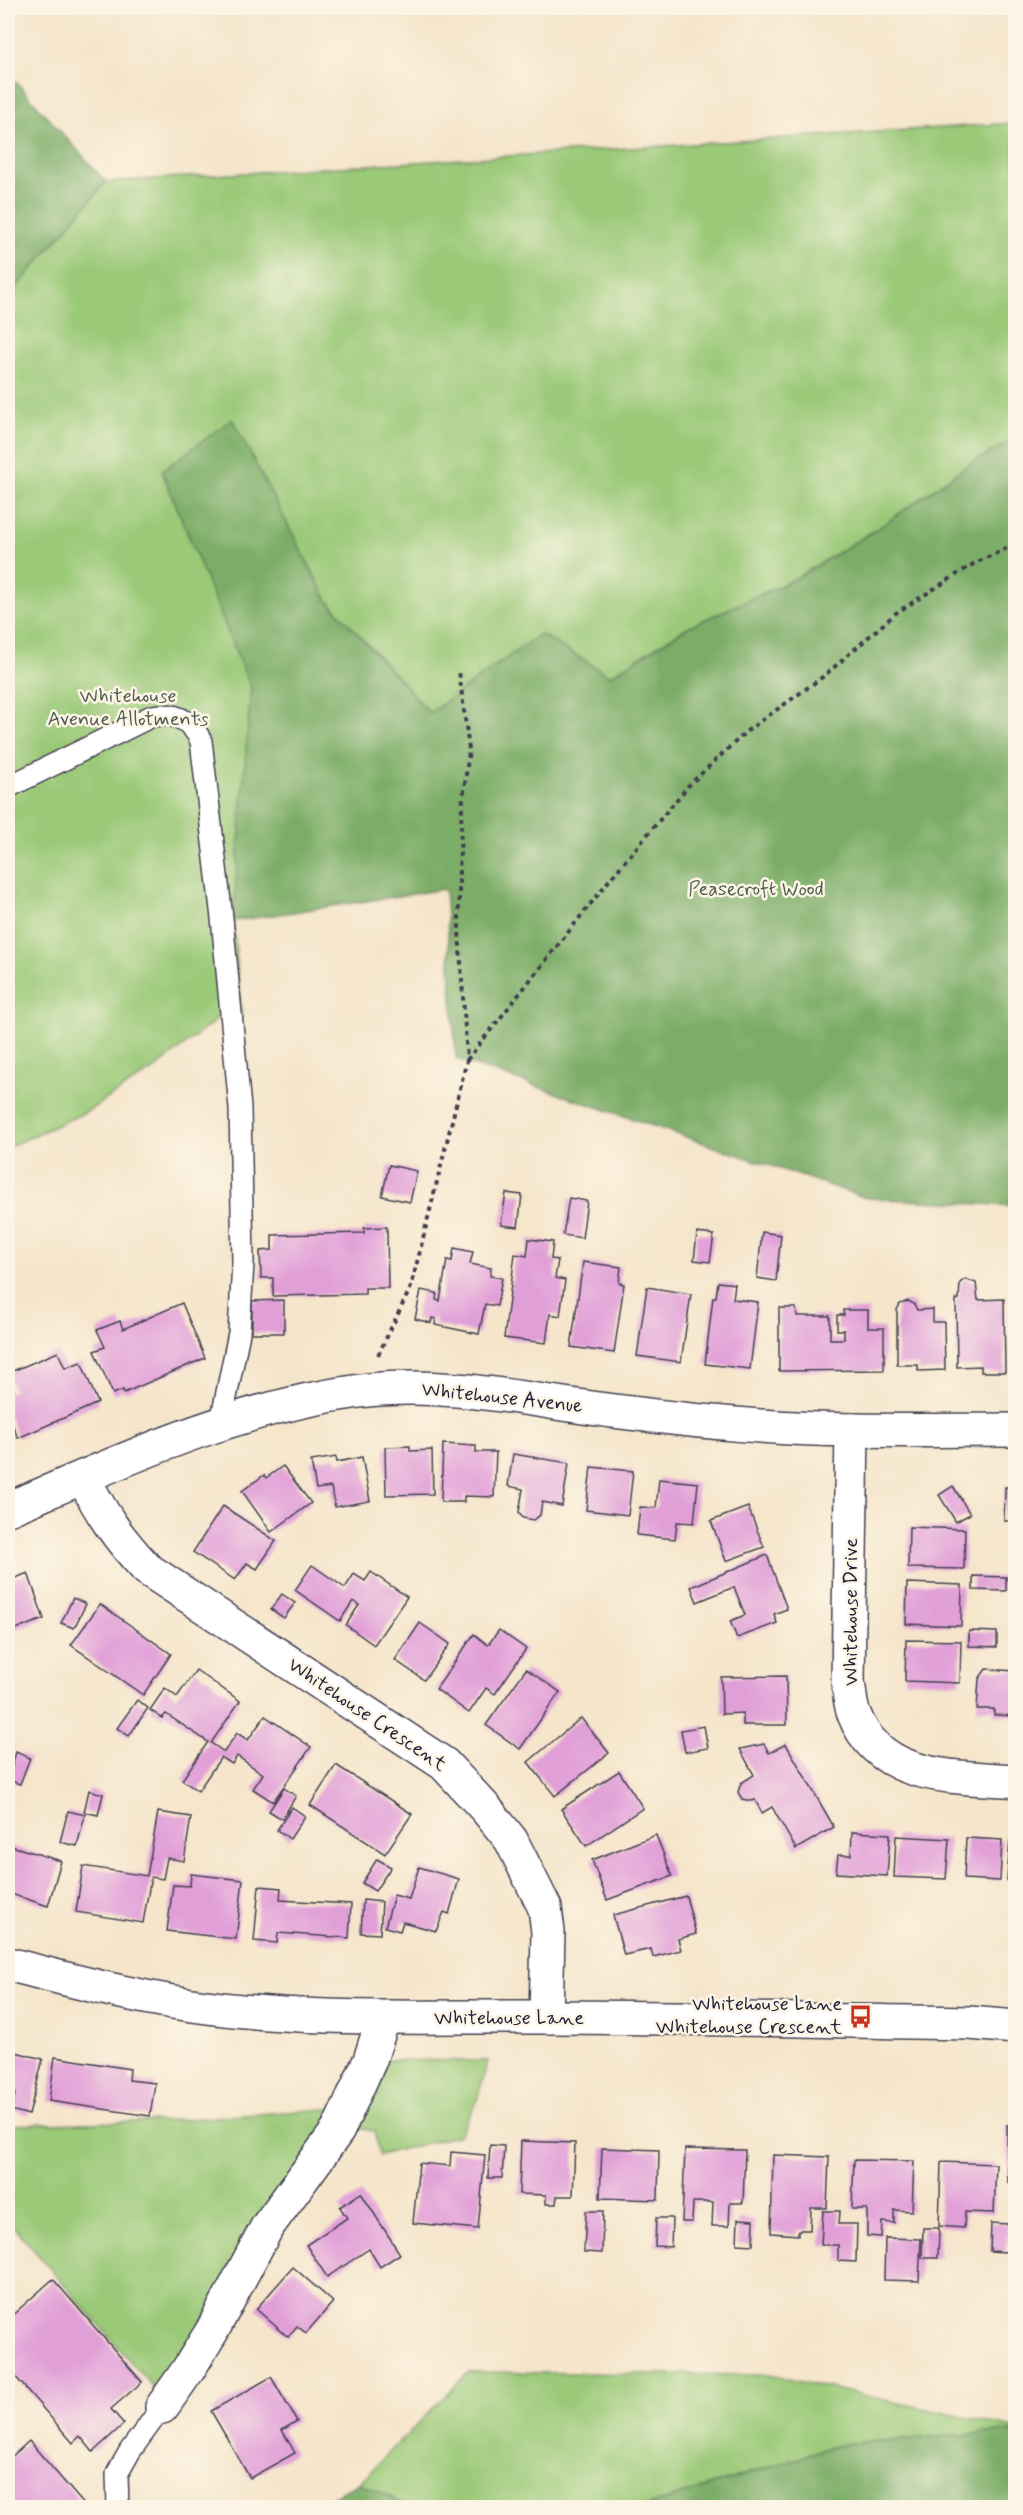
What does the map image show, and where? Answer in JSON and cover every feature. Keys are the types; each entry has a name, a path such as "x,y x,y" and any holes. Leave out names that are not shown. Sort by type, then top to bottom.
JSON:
{"street":[{"name":"Whitehouse Avenue","path":"8,1509 221,1422 294,1403 360,1391 428,1387 623,1413 852,1430 1016,1430"},
{"name":"Whitehouse Drive","path":"852,1430 848,1682 854,1714 869,1741 893,1762 924,1773 1016,1781"},
{"name":"Whitehouse Crescent","path":"83,1477 103,1517 147,1569 444,1764 486,1809 511,1840 545,1908 548,1932 546,2017"},
{"name":"Whitehouse Lane","path":"8,1964 99,1987 193,2005 282,2014 383,2019 546,2017 969,2023 1016,2027"},
{"path":"162,2408 212,2331 267,2227 338,2130 367,2069 383,2019"}],"lane":[{"path":"8,787 152,716 164,714 188,722 196,730 201,741 222,918 240,1108 243,1262 239,1333 221,1422"},
{"path":"118,2508 117,2474 129,2451 162,2408"}],"path":[{"path":"467,1060 611,878 689,784 747,731 824,676 896,613 975,563 1016,544"},
{"path":"360,1391 411,1287 467,1060 459,932 459,872 462,807 469,750 459,671"}],"green space":[{"path":"8,73 106,182 8,297"},
{"name":"Whitehouse Avenue Allotments","path":"1015,123 1015,439 968,465 880,527 795,579 688,627 610,676 540,635 430,713 328,601 232,420 162,471 251,688 233,921 242,1016 217,1019 156,1068 86,1112 8,1147 8,297 106,182"},
{"name":"Peasecroft Wood","path":"232,419 328,601 430,713 540,634 610,676 688,627 795,579 880,527 968,465 1015,439 1015,1206 866,1198 456,1059 445,889 233,921 251,688 162,471"},
{"path":"386,2060 488,2061 477,2100 459,2135 379,2155 374,2131 357,2128"},
{"path":"338,2108 157,2392 8,2220 8,2125 163,2121"},
{"path":"469,2372 769,2375 1015,2428 1015,2431 840,2444 644,2507 411,2507 359,2483"},
{"path":"1015,2431 1015,2507 644,2507 840,2444"},
{"path":"359,2483 411,2507 313,2507"}],"building":[{"path":"389,1165 417,1171 410,1202 382,1196"},
{"path":"506,1193 522,1195 518,1227 501,1225"},
{"path":"569,1198 587,1201 582,1238 563,1235"},
{"path":"387,1227 388,1288 365,1288 365,1294 273,1296 273,1278 261,1278 260,1251 272,1250 272,1235 364,1233 364,1228"},
{"path":"762,1232 781,1235 776,1281 757,1278"},
{"path":"697,1233 714,1235 710,1262 694,1260"},
{"path":"529,1239 553,1242 551,1259 558,1260 555,1278 565,1280 560,1316 550,1314 546,1343 504,1338 515,1254 527,1256"},
{"path":"454,1248 473,1252 470,1264 491,1268 490,1276 502,1278 497,1306 485,1304 479,1334 435,1325 436,1319 432,1318 431,1323 415,1319 421,1290 437,1293 436,1300 440,1301 447,1260 452,1261"},
{"path":"583,1262 621,1267 619,1283 624,1284 614,1353 571,1347"},
{"path":"965,1279 976,1283 978,1300 1004,1299 1005,1372 981,1372 981,1366 957,1367 956,1300 959,1299 960,1283"},
{"path":"718,1282 735,1284 733,1299 758,1302 750,1369 705,1364 713,1297 716,1297"},
{"path":"647,1287 691,1294 681,1362 637,1356"},
{"path":"284,1300 284,1333 252,1333 252,1301"},
{"path":"908,1301 914,1304 917,1310 933,1309 933,1322 944,1322 945,1370 918,1371 918,1365 897,1365 897,1310 900,1304"},
{"path":"182,1303 205,1358 124,1393 123,1390 113,1394 94,1351 105,1347 97,1330 120,1321 123,1329"},
{"path":"779,1308 796,1308 797,1316 830,1316 830,1339 844,1339 844,1330 837,1330 837,1315 844,1315 843,1310 868,1310 868,1328 884,1328 884,1370 779,1371"},
{"path":"58,1352 65,1368 81,1362 98,1403 18,1438 8,1414 8,1393 14,1390 8,1373"},
{"path":"443,1444 476,1446 476,1452 496,1452 494,1497 464,1496 464,1502 441,1502"},
{"path":"410,1446 410,1451 432,1450 433,1494 386,1495 385,1447"},
{"path":"513,1454 569,1463 562,1506 542,1502 540,1515 534,1520 523,1518 519,1512 523,1489 508,1486"},
{"path":"336,1457 337,1462 362,1457 370,1501 335,1507 331,1487 316,1489 311,1461"},
{"path":"283,1466 311,1503 271,1532 242,1491 264,1475 266,1478"},
{"path":"591,1467 633,1471 628,1515 586,1510"},
{"path":"659,1479 698,1483 694,1523 677,1522 675,1539 637,1535 640,1507 656,1508"},
{"path":"953,1486 970,1514 956,1522 939,1495"},
{"path":"1005,1487 1016,1487 1016,1521 1004,1521"},
{"path":"223,1506 276,1541 257,1569 247,1563 235,1580 193,1552"},
{"path":"748,1507 764,1547 726,1561 711,1521"},
{"path":"909,1527 965,1529 964,1569 908,1568"},
{"path":"767,1555 787,1609 774,1614 777,1623 737,1638 730,1621 745,1615 734,1587 697,1602 691,1587"},
{"path":"312,1565 345,1588 354,1574 365,1581 371,1572 407,1597 374,1645 346,1625 359,1605 353,1601 340,1621 295,1590"},
{"path":"28,1573 44,1619 8,1632 8,1581"},
{"path":"973,1576 1006,1577 1006,1591 973,1590"},
{"path":"907,1583 962,1585 961,1626 906,1624"},
{"path":"282,1594 295,1603 284,1618 271,1609"},
{"path":"73,1598 86,1604 74,1628 61,1623"},
{"path":"100,1604 171,1654 143,1695 71,1645"},
{"path":"420,1623 450,1644 424,1680 395,1660"},
{"path":"499,1630 526,1649 495,1694 486,1688 469,1713 436,1689 474,1634 488,1645"},
{"path":"969,1631 997,1632 997,1647 969,1646"},
{"path":"906,1640 961,1641 960,1683 905,1681"},
{"path":"526,1669 560,1692 520,1749 486,1725"},
{"path":"986,1669 1016,1671 1016,1716 994,1715 994,1709 977,1709 979,1679"},
{"path":"196,1670 240,1701 211,1743 224,1752 237,1733 248,1740 265,1716 311,1747 273,1802 253,1789 263,1774 237,1756 232,1764 221,1757 198,1791 182,1780 208,1742 166,1714 162,1718 150,1710 165,1688 177,1697"},
{"path":"786,1676 787,1725 743,1725 743,1713 722,1714 721,1677"},
{"path":"137,1700 148,1708 129,1736 117,1728"},
{"path":"581,1718 609,1753 555,1796 528,1762"},
{"path":"704,1726 708,1748 685,1752 681,1730"},
{"path":"764,1744 769,1753 786,1744 834,1827 796,1849 772,1807 762,1813 755,1800 742,1799 738,1792 741,1783 754,1775 740,1749"},
{"path":"16,1752 30,1758 20,1784 8,1780"},
{"path":"336,1765 412,1814 385,1854 310,1805"},
{"path":"619,1771 643,1808 586,1846 561,1809"},
{"path":"284,1788 296,1796 282,1819 269,1811"},
{"path":"89,1790 103,1794 98,1815 84,1812"},
{"path":"292,1807 305,1816 290,1839 277,1830"},
{"path":"68,1811 85,1815 77,1846 60,1842"},
{"path":"158,1812 191,1817 184,1861 167,1858 163,1879 151,1877 143,1923 76,1912 83,1866 147,1876"},
{"path":"852,1832 890,1834 887,1876 836,1873 838,1855 851,1855"},
{"path":"656,1835 672,1876 607,1900 592,1860"},
{"path":"896,1836 949,1839 946,1879 894,1877"},
{"path":"966,1838 1002,1840 1000,1881 964,1879"},
{"path":"1010,1839 1016,1839 1016,1882 1007,1881"},
{"path":"8,1845 61,1861 48,1906 8,1893"},
{"path":"377,1859 391,1867 375,1891 362,1883"},
{"path":"419,1867 459,1879 449,1914 444,1912 436,1931 403,1922 400,1931 385,1927 394,1895 409,1899"},
{"path":"191,1874 243,1880 236,1939 167,1931 173,1885 190,1886"},
{"path":"259,1886 281,1888 280,1900 351,1904 349,1938 278,1933 277,1943 254,1941"},
{"path":"686,1896 696,1934 678,1939 681,1950 653,1957 651,1949 624,1955 613,1915"},
{"path":"363,1900 382,1902 380,1934 361,1933"},
{"path":"8,2050 43,2059 29,2115 11,2110 15,2094 8,2092"},
{"path":"55,2057 130,2069 129,2080 155,2083 150,2116 49,2101"},
{"path":"1007,2125 1016,2125 1016,2183 1008,2183"},
{"path":"521,2141 575,2143 573,2196 557,2196 556,2204 546,2204 546,2195 519,2194"},
{"path":"490,2145 504,2146 502,2178 488,2178"},
{"path":"602,2148 659,2150 658,2200 600,2198"},
{"path":"685,2149 745,2150 743,2203 730,2203 729,2226 712,2226 713,2202 693,2202 692,2222 682,2222"},
{"path":"451,2152 485,2155 478,2229 413,2223 419,2163 450,2166"},
{"path":"773,2155 829,2157 827,2208 811,2208 810,2230 798,2230 798,2235 771,2233"},
{"path":"854,2160 914,2161 912,2211 894,2210 894,2223 882,2222 881,2237 867,2236 867,2209 852,2209"},
{"path":"941,2162 996,2164 994,2213 965,2212 964,2228 939,2226"},
{"path":"361,2193 400,2254 380,2267 369,2249 327,2277 306,2245 347,2218 340,2207"},
{"path":"586,2211 603,2211 602,2253 584,2252"},
{"path":"823,2211 840,2211 839,2224 857,2224 856,2262 838,2261 838,2245 821,2245"},
{"path":"656,2218 672,2218 671,2247 655,2246"},
{"path":"738,2219 754,2220 753,2245 737,2244"},
{"path":"991,2223 1008,2224 1007,2252 990,2251"},
{"path":"923,2228 939,2228 938,2258 922,2258"},
{"path":"885,2238 921,2239 919,2281 884,2280"},
{"path":"293,2267 333,2302 306,2333 297,2326 288,2337 256,2309"},
{"path":"53,2279 142,2382 111,2409 124,2424 93,2452 80,2436 73,2443 8,2368 8,2319"},
{"path":"271,2377 297,2421 282,2430 295,2453 250,2478 211,2411"},
{"path":"29,2441 87,2508 8,2508 8,2460"}],"place":[{"name":"Whitehouse Lane Whitehouse Crescent","path":"860,2016"}]}
